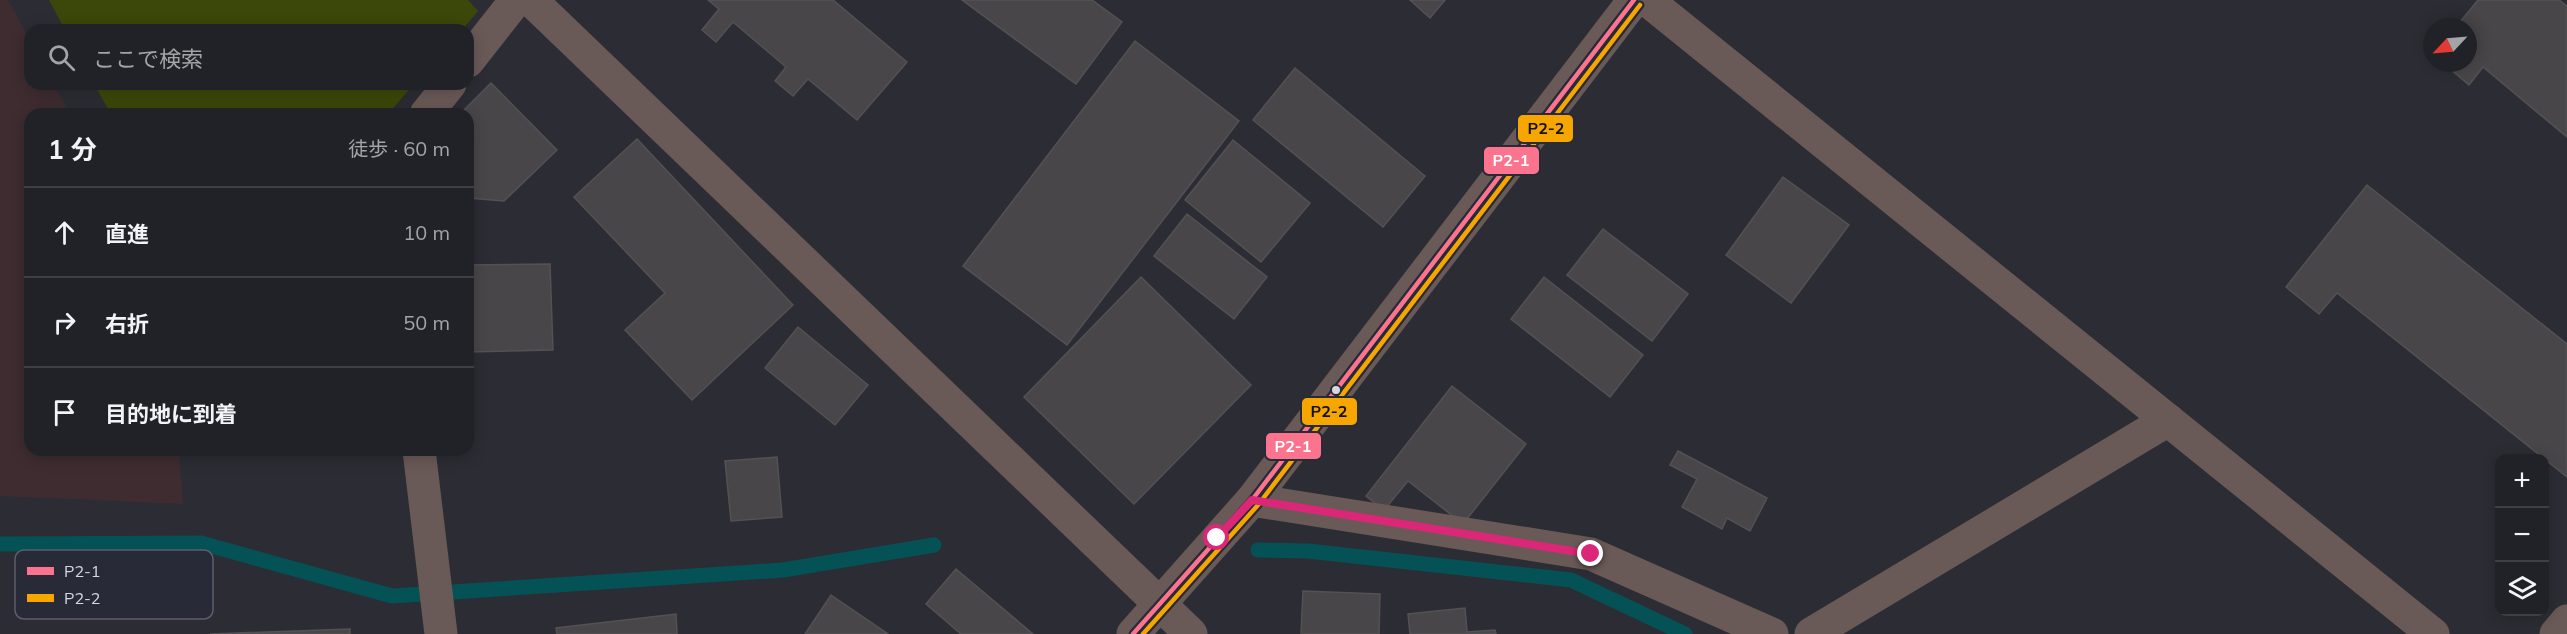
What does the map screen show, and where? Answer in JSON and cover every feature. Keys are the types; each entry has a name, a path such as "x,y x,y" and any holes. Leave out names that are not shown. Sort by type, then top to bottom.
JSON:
{"street":[{"path":"474,53 516,0"},
{"path":"531,0 1191,634"},
{"path":"1133,634 1252,500 1634,0"},
{"path":"1647,0 2433,634"},
{"path":"431,108 445,90"},
{"path":"1811,634 2168,420"},
{"path":"420,456 441,634"},
{"path":"1252,500 1591,554 1772,634"},
{"path":"2556,634 2567,621"}],"shaded area":[{"path":"0,0 8,0 24,29 24,90 57,90 67,108 24,108 24,456 179,456 183,504 0,496"}],"green space":[{"path":"49,0 468,0 478,11 467,24 62,24"},
{"path":"97,90 409,90 393,108 108,108"}],"building":[{"path":"708,0 833,0 907,62 857,120 808,79 793,96 775,81 786,67 733,22 716,42 702,30 719,9"},
{"path":"962,0 1092,0 1122,22 1076,84"},
{"path":"1410,0 1445,0 1430,18"},
{"path":"2478,0 2559,0 2567,6 2567,137 2483,67 2469,85 2454,72 2477,72 2477,18 2463,18"},
{"path":"1135,41 1239,121 1067,345 963,266"},
{"path":"1295,68 1425,176 1383,227 1253,120"},
{"path":"491,83 557,150 504,201 474,198 474,108 466,108"},
{"path":"637,139 793,305 692,400 625,330 665,293 574,197"},
{"path":"1233,140 1310,203 1261,262 1185,200"},
{"path":"1783,177 1849,225 1791,303 1726,255"},
{"path":"2367,185 2567,344 2567,477 2549,463 2549,454 2538,454 2337,293 2319,314 2286,287"},
{"path":"1187,214 1267,277 1234,319 1154,256"},
{"path":"1603,229 1688,294 1652,341 1567,275"},
{"path":"550,264 553,350 474,352 474,265"},
{"path":"1141,277 1251,385 1134,504 1024,397"},
{"path":"1544,277 1643,355 1610,397 1511,319"},
{"path":"798,327 868,385 835,425 765,368"},
{"path":"1452,386 1526,444 1463,524 1408,481 1384,510 1366,496"},
{"path":"1678,451 1767,498 1750,531 1727,518 1722,529 1682,507 1697,479 1670,465"},
{"path":"777,457 782,517 731,521 725,461"},
{"path":"956,569 1033,634 961,634 926,604"},
{"path":"1303,591 1380,594 1379,634 1301,634"},
{"path":"831,595 888,634 805,634"},
{"path":"1465,608 1467,632 1495,630 1496,634 1410,634 1408,614"},
{"path":"676,614 677,634 557,634 556,628"},
{"path":"350,629 350,634 210,634"}],"waterway":[{"path":"0,544 201,543 392,596 783,570 934,545"},
{"path":"1258,550 1308,551 1571,580 1685,634"}],"transit line":[{"name":"P2-1","path":"1133,634 1252,500 1634,0"},
{"name":"P2-2","path":"1143,634 1258,505 1640,5"}],"route":[{"path":"1217,538 1252,500 1591,554"}]}
